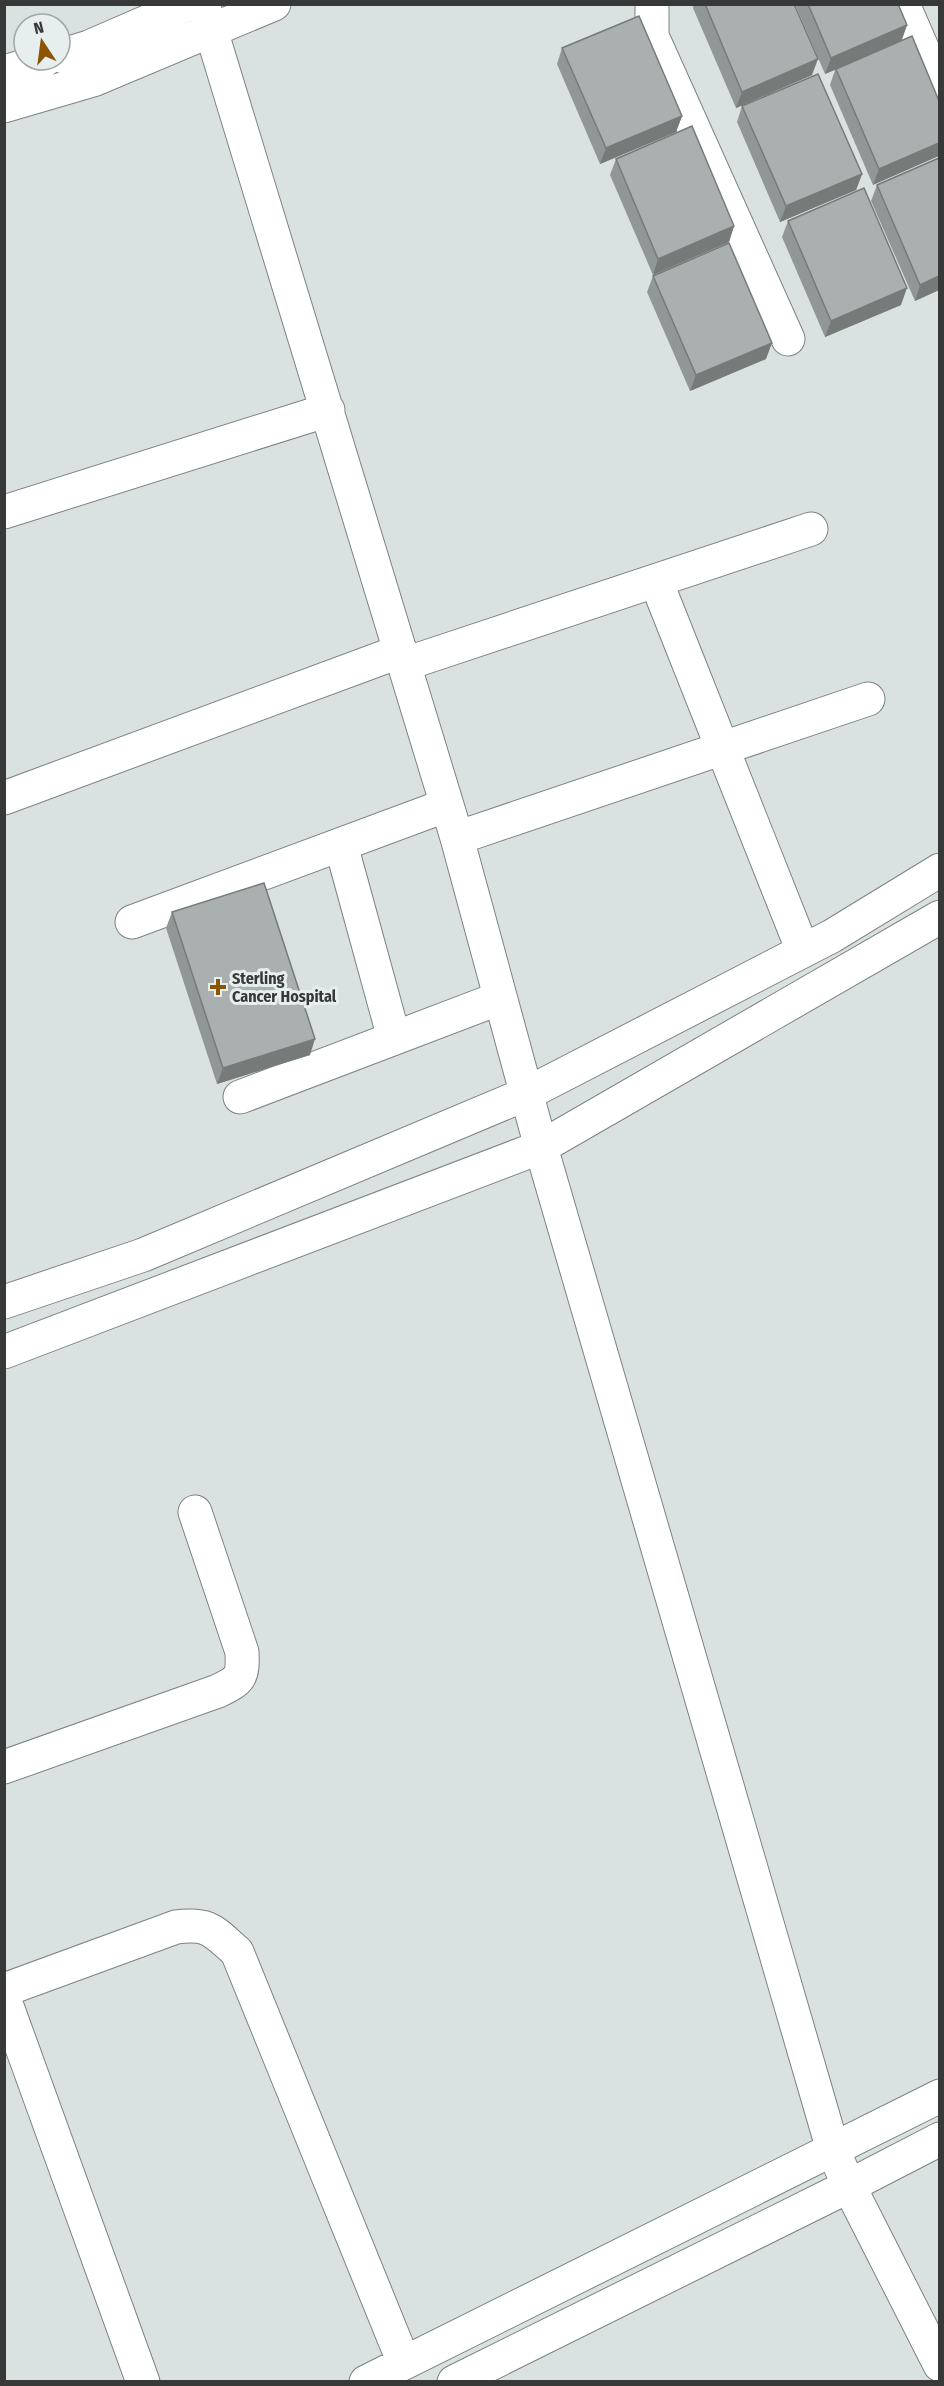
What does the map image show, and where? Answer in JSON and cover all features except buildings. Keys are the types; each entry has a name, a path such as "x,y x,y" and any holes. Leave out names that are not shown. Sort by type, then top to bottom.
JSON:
{"street":[{"path":"72,52 188,4"},
{"path":"4,106 93,80 207,17 274,4"},
{"path":"652,4 652,36 788,339"},
{"path":"903,4 939,89"},
{"path":"207,17 457,838 541,1148 833,2150 939,2365"},
{"path":"4,512 328,410"},
{"path":"4,798 403,657 656,581 811,529"},
{"path":"656,581 803,951"},
{"path":"457,838 868,699"},
{"path":"132,922 447,805"},
{"path":"341,845 394,1038"},
{"path":"4,1302 143,1255 526,1095 832,936 939,870"},
{"path":"4,1352 541,1148 939,917"},
{"path":"240,1097 500,998"},
{"path":"4,1767 218,1691 237,1682 243,1670 242,1652 195,1512"},
{"path":"4,1990 176,1927 195,1924 211,1929 237,1952 404,2363"},
{"path":"4,1998 143,2382"},
{"path":"4,2011 36,2083"},
{"path":"366,2382 939,2096"},
{"path":"454,2382 939,2139"}],"place":[{"name":"Sterling Cancer Hospital","path":"218,987"}]}
